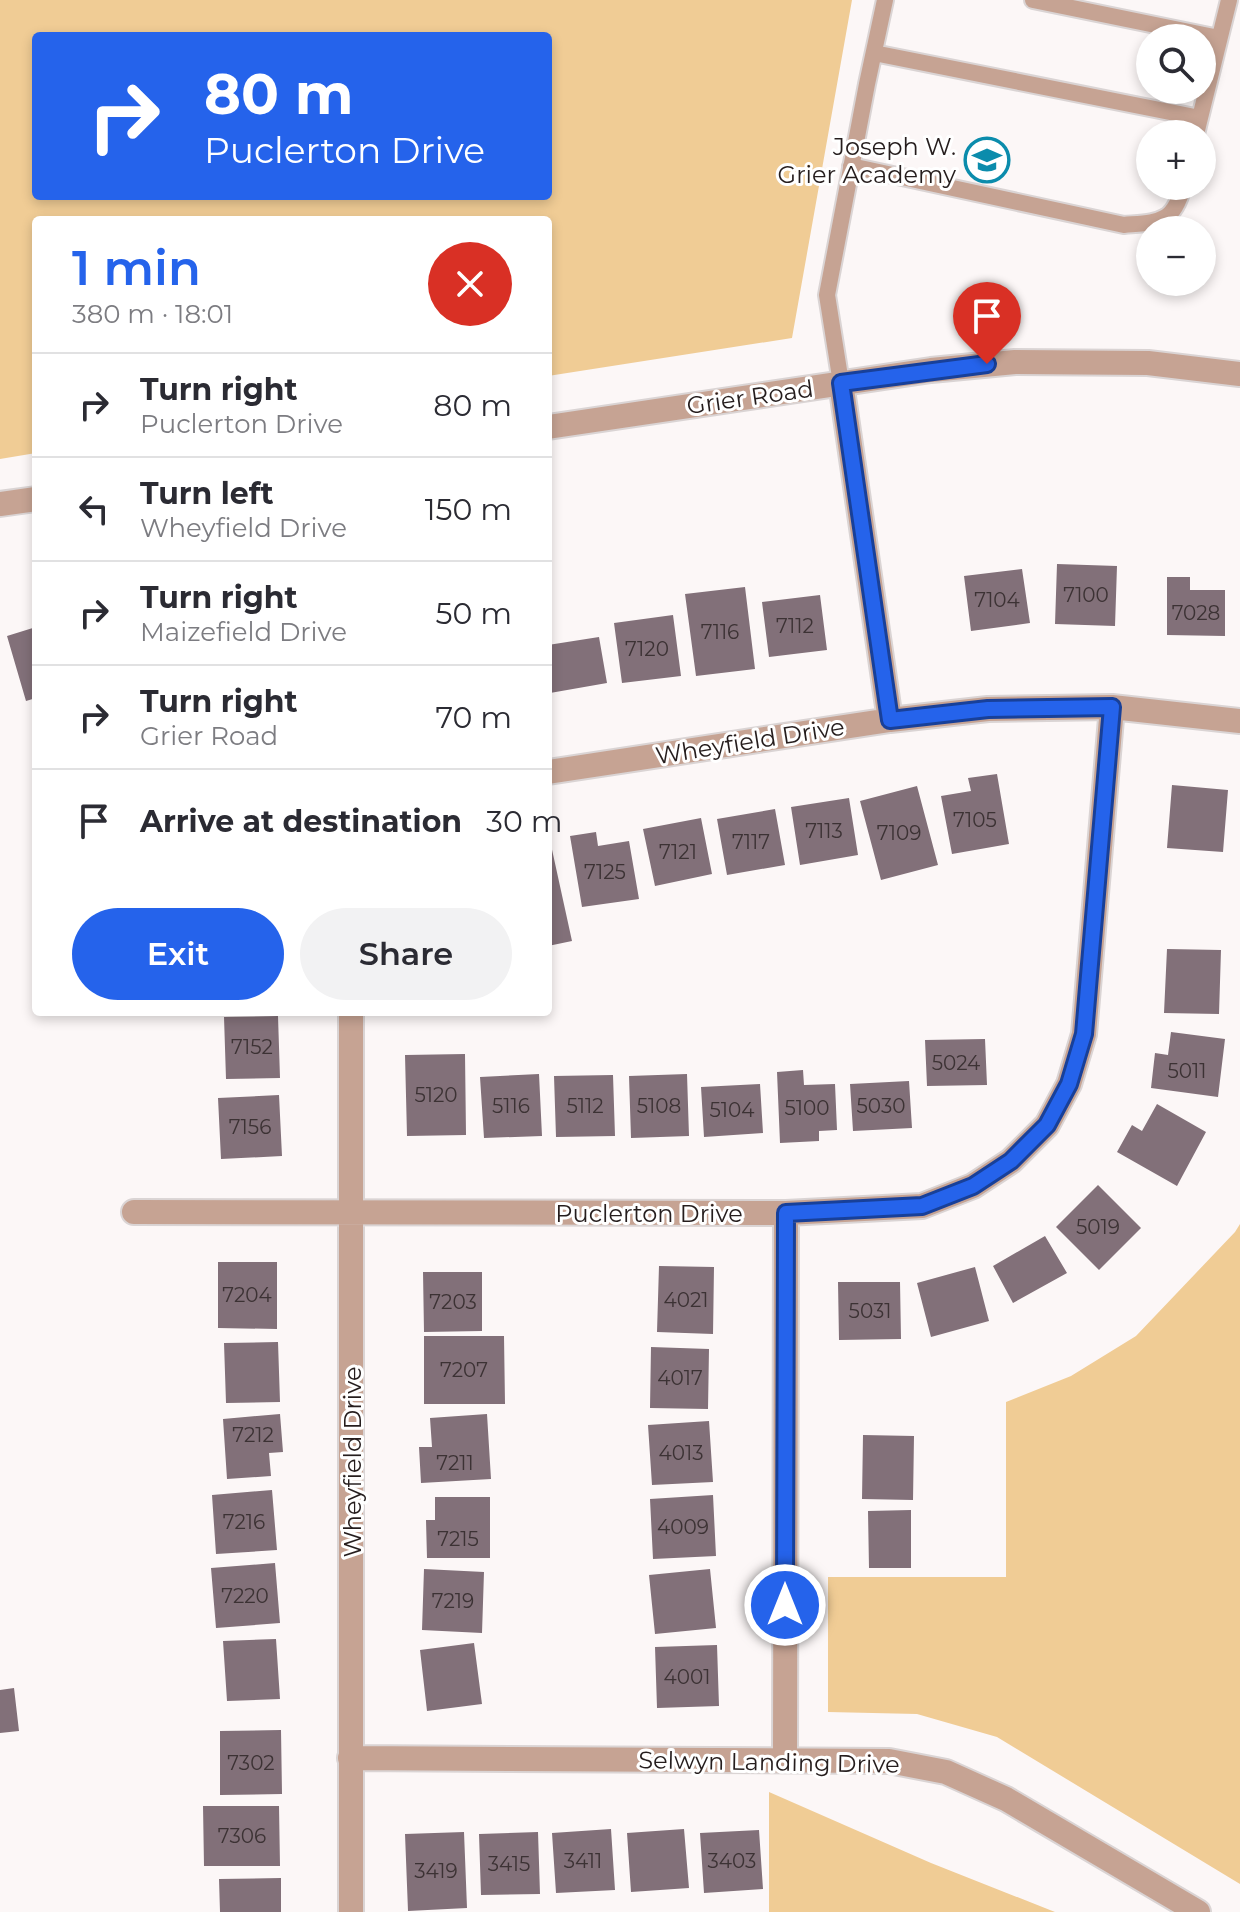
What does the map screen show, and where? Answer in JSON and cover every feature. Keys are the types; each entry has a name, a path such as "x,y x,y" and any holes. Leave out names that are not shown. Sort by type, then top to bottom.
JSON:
{"street":[{"name":"Grier Road","path":"552,426 931,370 1015,362 1148,363 1240,374"},
{"path":"841,383 890,720"},
{"path":"0,504 32,500"},
{"name":"Wheyfield Drive","path":"552,771 890,720 988,709 1112,707 1240,721"},
{"name":"Puclerton Drive","path":"134,1212 786,1213 922,1206 973,1186 1011,1161 1047,1125 1069,1084 1084,1034 1112,707"},
{"name":"Wheyfield Drive","path":"351,1016 351,1912"},
{"path":"785,1759 786,1213"},
{"name":"Selwyn Landing Drive","path":"350,1758 889,1761 946,1772 1006,1799 1198,1912"}],"lane":[{"path":"841,383 827,295 885,0"},
{"path":"1033,0 1219,38"},
{"path":"1199,120 1229,0"},
{"path":"874,53 1171,120"},
{"path":"851,166 1124,225 1158,222 1179,206 1180,200"}],"shaded area":[{"path":"0,0 852,0 792,338 552,375 552,216 32,216 32,454 0,459"},
{"path":"1240,1224 1240,1884 997,1737 917,1714 828,1712 828,1577 1006,1577 1006,1402 1071,1376 1136,1336"},
{"path":"769,1792 931,1863 1055,1912 769,1912"}],"building":[{"path":"1057,564 1117,566 1115,626 1055,624"},
{"path":"1022,569 1030,623 971,631 964,576"},
{"path":"1167,577 1190,577 1190,590 1225,590 1225,636 1167,635"},
{"path":"745,587 755,669 696,676 685,594"},
{"path":"820,595 827,650 769,657 762,602"},
{"path":"673,615 681,676 622,683 614,623"},
{"path":"32,628 32,699 26,701 7,636"},
{"path":"599,637 607,683 552,693 552,644"},
{"path":"997,774 1009,844 952,854 941,796 971,791 968,778"},
{"path":"1172,785 1228,790 1223,852 1167,848"},
{"path":"917,786 938,865 881,880 860,801"},
{"path":"849,798 858,855 800,865 791,807"},
{"path":"775,809 785,865 727,875 717,819"},
{"path":"701,818 712,874 655,886 643,829"},
{"path":"596,832 598,846 629,841 639,899 582,907 570,836"},
{"path":"552,850 572,941 552,945"},
{"path":"1167,949 1221,950 1219,1014 1164,1013"},
{"path":"278,1016 280,1078 226,1079 224,1017"},
{"path":"1171,1032 1225,1039 1218,1097 1151,1088 1155,1053 1168,1055"},
{"path":"985,1039 987,1085 927,1086 925,1040"},
{"path":"465,1054 466,1135 407,1136 405,1055"},
{"path":"803,1070 804,1085 835,1084 837,1130 819,1131 819,1141 780,1143 777,1072"},
{"path":"539,1074 542,1136 484,1138 480,1077"},
{"path":"687,1074 689,1136 631,1138 629,1076"},
{"path":"613,1075 615,1136 556,1137 554,1076"},
{"path":"909,1081 912,1128 853,1131 850,1084"},
{"path":"760,1084 763,1133 704,1137 701,1087"},
{"path":"279,1095 282,1156 221,1159 218,1098"},
{"path":"1157,1104 1206,1132 1177,1186 1117,1152 1132,1125 1142,1131"},
{"path":"1098,1185 1141,1228 1099,1270 1056,1227"},
{"path":"1045,1236 1067,1273 1013,1303 993,1266"},
{"path":"218,1262 277,1262 277,1329 218,1328"},
{"path":"659,1266 714,1267 713,1334 657,1332"},
{"path":"975,1267 989,1321 931,1337 917,1283"},
{"path":"423,1272 482,1272 482,1331 424,1332"},
{"path":"838,1282 900,1282 901,1339 839,1340"},
{"path":"424,1336 504,1336 505,1404 424,1404"},
{"path":"278,1342 280,1402 226,1403 224,1343"},
{"path":"651,1347 709,1349 708,1409 650,1408"},
{"path":"280,1414 283,1452 269,1453 271,1476 227,1479 223,1419"},
{"path":"487,1414 491,1479 421,1483 419,1447 432,1447 430,1418"},
{"path":"709,1421 713,1482 652,1485 648,1425"},
{"path":"863,1435 914,1436 913,1500 862,1499"},
{"path":"272,1490 277,1550 216,1554 212,1495"},
{"path":"713,1495 716,1556 653,1559 650,1499"},
{"path":"435,1497 490,1497 490,1558 427,1558 426,1520 435,1520"},
{"path":"911,1510 911,1568 869,1568 868,1511"},
{"path":"275,1563 280,1623 216,1628 211,1568"},
{"path":"424,1569 484,1572 482,1633 422,1630"},
{"path":"710,1569 716,1628 655,1634 649,1575"},
{"path":"276,1639 280,1699 227,1701 223,1641"},
{"path":"474,1643 482,1704 427,1711 420,1650"},
{"path":"717,1645 719,1706 657,1708 655,1647"},
{"path":"14,1688 19,1731 0,1733 0,1690"},
{"path":"281,1730 282,1794 220,1795 220,1731"},
{"path":"203,1806 279,1806 280,1866 204,1866"},
{"path":"611,1829 615,1890 556,1893 552,1833"},
{"path":"684,1829 689,1888 631,1892 627,1833"},
{"path":"759,1830 763,1889 704,1893 700,1833"},
{"path":"464,1832 467,1908 408,1911 405,1834"},
{"path":"538,1832 540,1894 481,1895 479,1834"},
{"path":"281,1878 281,1912 220,1912 219,1879"}],"place":[{"name":"Joseph W. Grier Academy","path":"987,160"}],"route":[{"path":"785,1605 786,1213 922,1206 973,1186 1011,1161 1047,1125 1069,1084 1084,1034 1112,707 988,709 890,720 841,383 987,364"}]}
